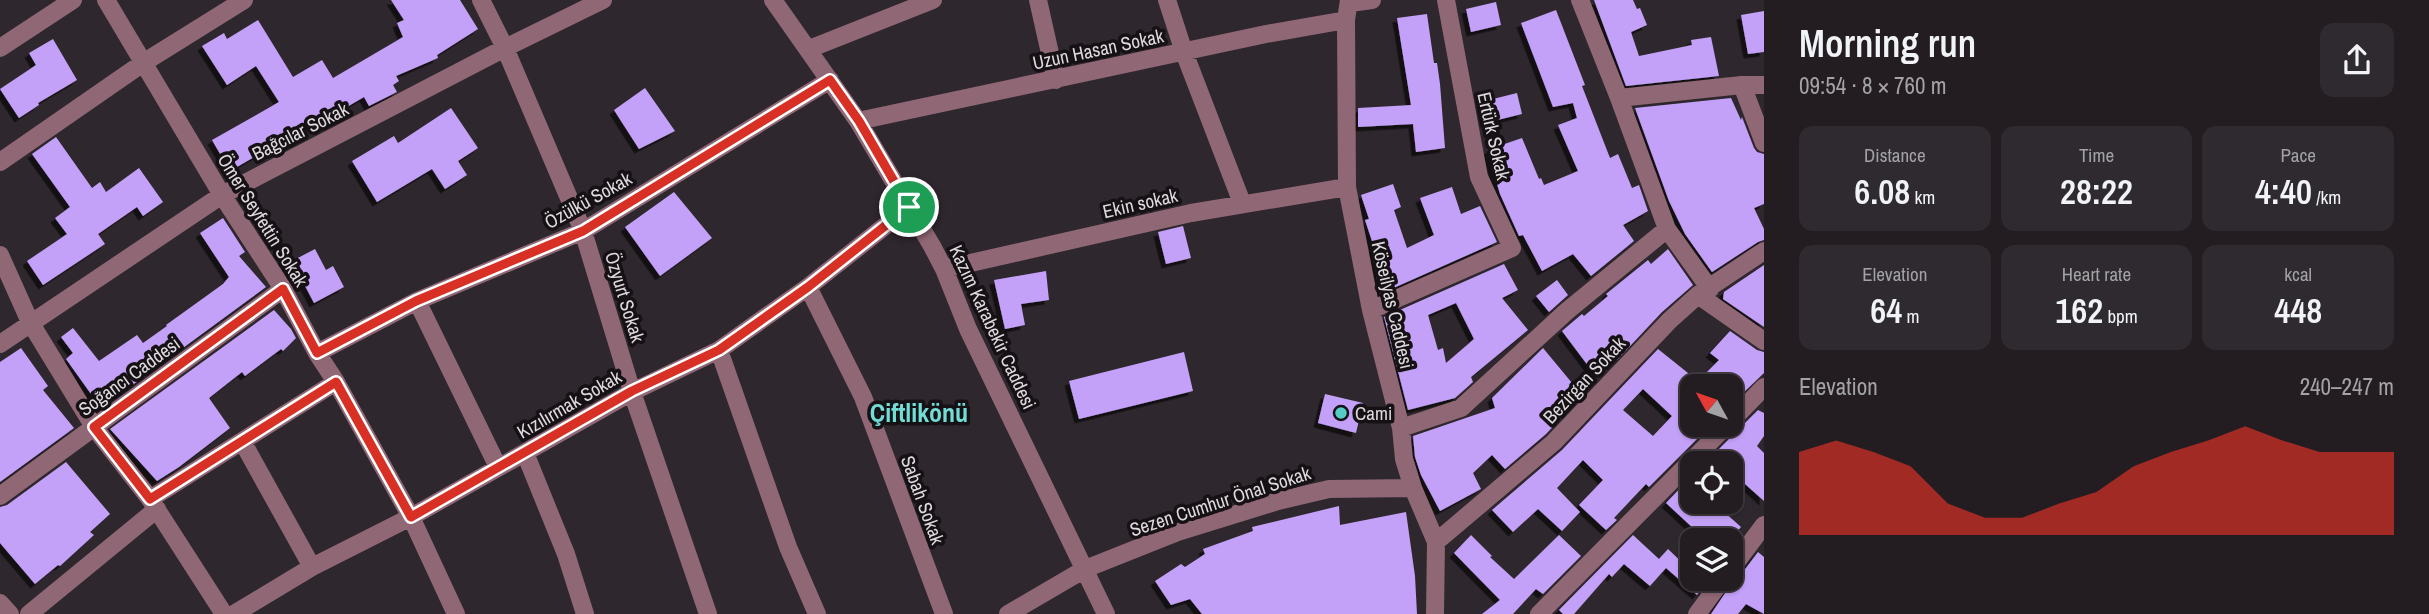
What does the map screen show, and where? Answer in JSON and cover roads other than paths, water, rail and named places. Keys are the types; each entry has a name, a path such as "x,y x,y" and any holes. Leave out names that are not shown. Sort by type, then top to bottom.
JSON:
{"street":[{"path":"0,48 73,0"},
{"name":"Ömer Seyfettin Sokak","path":"106,0 222,195 283,289 411,517 456,614"},
{"path":"0,162 143,63 244,0"},
{"name":"Özyurt Sokak","path":"481,0 505,48 583,231 632,391 708,614"},
{"name":"Bağcılar Sokak","path":"0,344 222,195 603,0"},
{"name":"Kazım Karabekir Caddesi","path":"773,0 859,121 944,269 968,329 1105,614"},
{"path":"809,49 933,0"},
{"path":"1038,0 1056,80"},
{"path":"1167,0 1242,203"},
{"name":"Uzun Hasan Sokak","path":"859,121 1185,52 1372,0"},
{"name":"Ertürk Sokak","path":"1371,310 1512,248 1479,177 1446,0"},
{"path":"1580,0 1667,229 1704,292 1764,341"},
{"name":"Köseilyas Caddesi","path":"1348,8 1347,187 1371,310 1401,428 1404,459 1436,542 1436,614"},
{"name":"Özülkü Sokak","path":"317,353 416,301 583,231 830,80"},
{"path":"1742,85 1764,143"},
{"path":"1619,98 1764,85"},
{"name":"Ekin sokak","path":"944,269 1242,203 1347,187"},
{"name":"Kızılırmak Sokak","path":"234,614 312,567 411,517 632,391 719,350 808,287 909,207"},
{"path":"1401,428 1461,408 1567,311 1667,229"},
{"name":"Bezirgan Sokak","path":"1436,542 1554,442 1670,320 1704,292 1764,251"},
{"path":"0,255 30,322 94,427 153,504 224,614"},
{"name":"Sabah Sokak","path":"808,287 863,397 944,614"},
{"name":"Soğancı Caddesi","path":"0,496 283,289"},
{"path":"416,301 498,467"},
{"path":"719,350 788,547 817,614"},
{"path":"29,614 153,504 242,441 336,382"},
{"path":"1743,409 1764,387"},
{"path":"1539,614 1714,438"},
{"path":"242,441 312,567"},
{"path":"525,453 566,554 584,614"},
{"name":"Sezen Cumhur Önal Sokak","path":"1008,614 1085,569 1178,532 1329,489 1413,488"},
{"path":"1743,553 1764,525"},
{"path":"1697,614 1714,591"},
{"path":"0,603 10,614"}],"place":[{"name":"Cami","path":"1341,413"}],"district":[{"name":"Çiftlikönü","path":"919,412"}]}
